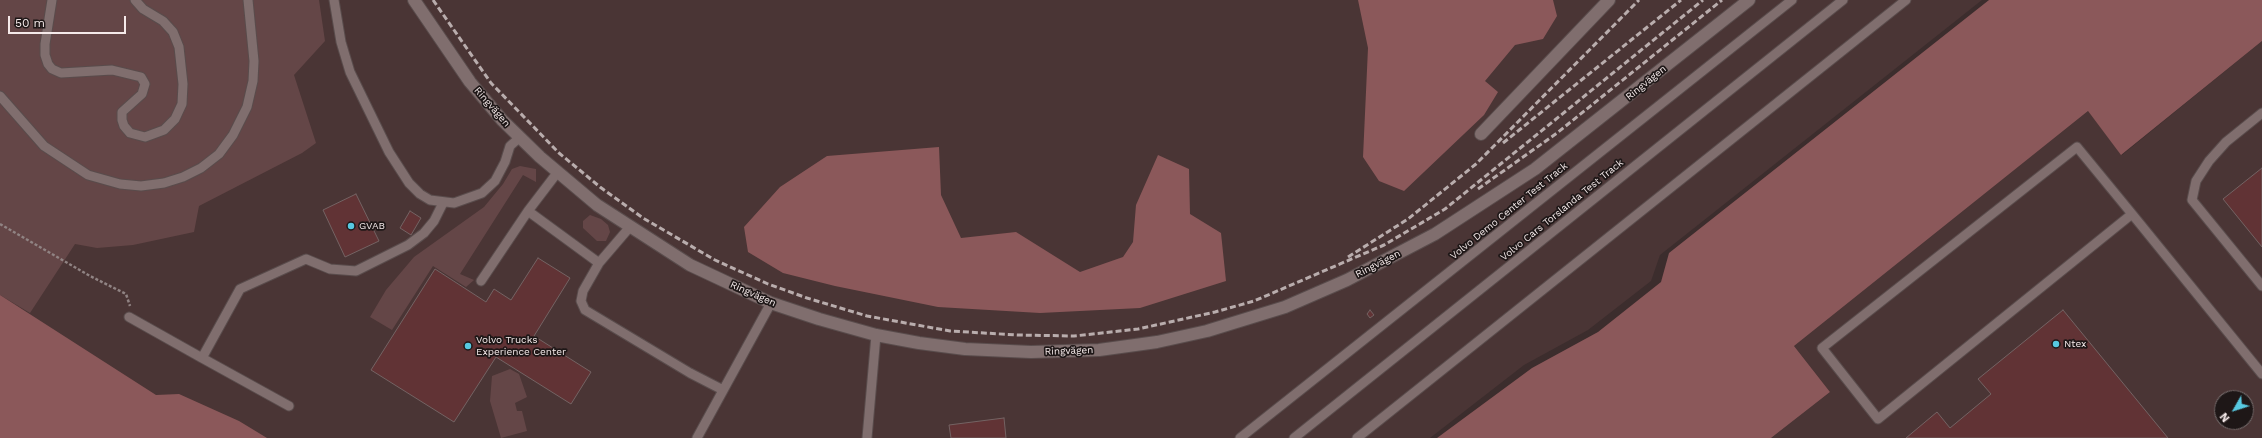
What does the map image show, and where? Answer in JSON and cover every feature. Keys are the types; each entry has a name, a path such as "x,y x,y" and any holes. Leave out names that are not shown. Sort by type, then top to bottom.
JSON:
{"street":[{"name":"Ringvägen","path":"414,0 470,82 520,138 557,173 597,205 629,228 690,265 771,303 819,319 876,335 919,343 965,349 1031,352 1099,350 1157,342 1207,331 1285,307 1387,260 1464,216 1535,169 1749,0"},
{"path":"1481,134 1609,0"}],"lane":[{"path":"52,0 46,35 45,55 52,69 61,73 123,71 141,77 145,84 142,94 122,112 122,120 124,126 130,133 145,137 164,130 175,119 182,104 183,84 179,47 173,32 163,21 143,9 135,0"},
{"path":"0,96 44,146 88,175 120,184 140,186 158,185 183,177 201,168 219,154 233,135 246,107 253,81 254,61 248,0"},
{"path":"334,0 345,60 389,152 409,183 420,194 430,200 442,203 467,200 482,193 494,181 505,162 510,146 520,138"},
{"name":"Volvo Demo Center Test Track","path":"1240,438 1792,0"},
{"name":"Volvo Cars Torslanda Test Track","path":"1294,438 1843,0"},
{"path":"1357,438 1906,0"},
{"path":"2262,113 2226,142 2209,161 2196,181 2192,200 2262,286"},
{"path":"2132,214 1878,419 1822,348 2077,147 2132,214 2262,374"},
{"path":"481,281 528,211 557,173"},
{"path":"202,358 240,289 306,259 330,269 356,271 408,245 424,233 434,221 442,203"},
{"path":"528,211 599,263"},
{"path":"629,228 599,263 583,291 581,300 585,310 690,373 723,390"},
{"path":"701,436 723,390 771,303"},
{"path":"129,317 289,406"},
{"path":"867,438 876,335"}],"path":[{"path":"0,224 90,276 126,294 130,307 129,317"}],"shaded area":[{"path":"0,0 1982,0 1660,255 1651,281 1588,330 1524,365 1430,438 0,438"},
{"path":"0,0 319,0 325,41 294,75 316,143 302,153 199,206 194,232 133,245 97,248 75,244 30,313 0,295"},
{"path":"1358,0 1553,0 1557,16 1543,39 1515,45 1485,81 1498,92 1484,115 1404,191 1379,181 1363,157 1368,48"},
{"path":"1989,0 2262,0 2262,41 2121,155 2088,111 1794,346 1830,392 1771,438 1437,438 1532,368 1598,332 1661,282 1669,253"},
{"path":"2262,41 2262,438 1771,438 1830,392 1794,346 2088,111 2122,155"},
{"path":"939,147 941,195 961,238 1016,232 1080,272 1123,257 1133,242 1136,205 1158,155 1189,169 1190,214 1221,233 1226,281 1140,308 1040,313 938,307 835,286 783,273 748,252 744,227 780,187 827,156"},
{"path":"520,166 536,169 536,182 523,175 460,274 474,280 466,287 433,266 392,330 370,317 386,290 414,257 484,207 503,184 512,169"},
{"path":"590,215 601,219 608,225 610,232 606,241 597,241 583,228 583,221"},
{"path":"0,295 156,395 179,394 239,421 267,438 0,438"},
{"path":"510,369 519,374 527,397 515,403 517,411 522,411 527,431 501,438 490,401 492,376"}],"building":[{"path":"2262,168 2262,247 2223,199"},
{"name":"GVAB","path":"356,194 379,241 345,257 323,210"},
{"path":"410,211 421,218 411,235 400,228"},
{"name":"Volvo Trucks Experience Center","path":"538,258 570,278 534,336 591,372 571,404 496,357 454,422 371,370 435,269 486,302 494,289 511,300"},
{"path":"1370,310 1374,315 1370,318 1367,314"},
{"name":"Ntex","path":"2063,310 2168,438 1906,438 1937,412 1950,428 1991,394 1978,379"},
{"path":"1004,418 1006,438 951,438 949,425"}],"railway":[{"path":"433,0 491,83 559,153 600,187 643,218 715,260 768,284 807,298 867,316 950,331 1018,335 1074,336 1138,329 1215,312 1254,301 1384,245 1445,209 1703,0"},
{"path":"1348,257 1408,219 1476,164 1639,0"},
{"path":"1503,143 1681,0"},
{"path":"1478,189 1557,133 1722,0"}],"place":[{"name":"GVAB","path":"351,226"},
{"name":"Ntex","path":"2056,344"},
{"name":"Volvo Trucks Experience Center","path":"468,346"}]}
